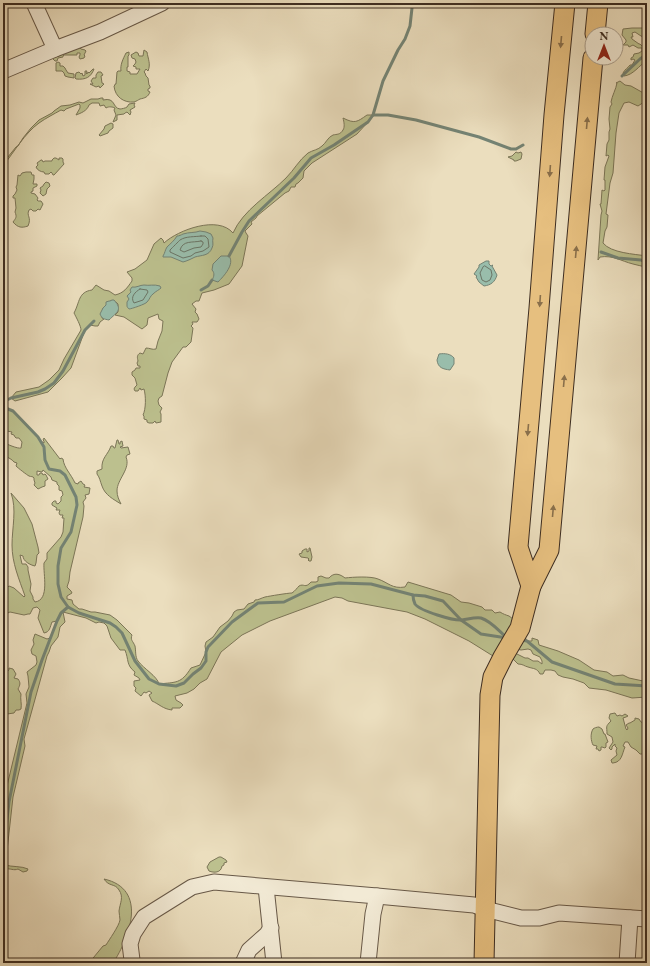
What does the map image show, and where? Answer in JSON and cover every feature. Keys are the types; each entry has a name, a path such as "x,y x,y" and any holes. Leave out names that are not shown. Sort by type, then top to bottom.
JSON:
{"main road":[{"path":"531,586 518,547 554,116 565,3"},
{"path":"596,26 598,3"},
{"path":"484,963 490,695 493,677 520,628 531,586 549,550 592,66"}],"street":[{"path":"34,3 55,49"},
{"path":"3,71 100,32 156,4"},
{"path":"133,963 130,944 133,934 144,916 192,888 214,882 474,905 521,918 539,918 559,913 647,919"},
{"path":"266,887 274,963"},
{"path":"368,963 372,914 377,896"},
{"path":"627,963 630,918"},
{"path":"243,963 249,950 267,934 271,928"}],"shaded area":[{"path":"647,28 647,35 643,37 635,32 632,33 633,37 631,37 639,44 647,48 647,60 633,72 624,76 623,73 635,60 631,60 631,58 634,54 642,51 642,48 638,48 633,45 629,47 628,45 624,45 626,40 624,38 624,29"},
{"path":"79,47 86,51 84,58 80,59 80,53 77,53 77,55 64,55 63,57 58,58 57,61 52,58"},
{"path":"144,50 147,52 149,62 148,71 146,69 144,72 148,78 150,88 148,91 150,92 146,97 134,102 124,100 118,96 114,86 116,84 117,72 121,71 123,60 126,53 129,52 127,71 130,72 130,74 137,74 140,69 136,69 136,67 133,66 136,62 131,55 136,52 139,56 143,56"},
{"path":"56,63 60,63 60,66 63,66 68,73 74,74 74,78 65,76 62,71 56,71"},
{"path":"93,69 88,77 80,79 75,78 76,73 82,73 83,76 85,75 85,71 87,71 87,74"},
{"path":"98,72 101,72 103,75 101,76 102,83 104,84 100,88 99,86 96,87 90,84 93,84 91,81 93,78 96,78"},
{"path":"620,81 625,85 631,86 647,95 647,100 638,106 629,102 624,103 619,113 613,173 610,183 606,214 608,215 607,227 603,243 611,249 617,251 647,256 646,267 609,257 600,257 598,260 602,211 600,204 602,190 605,190 605,167 609,156 606,156 610,129 610,107 612,104 611,102 616,83"},
{"path":"101,98 103,98 103,100 107,99 112,101 116,107 120,109 129,104 135,103 135,107 130,110 130,115 127,112 117,115 117,120 113,122 116,115 114,110 115,108 106,108 104,105 100,106 99,103 92,103 82,113 76,115 80,108 79,104 64,111 61,110 34,127 20,143 39,120 61,106 79,102 83,103 91,99"},
{"path":"367,115 373,115 357,134 312,163 304,171 303,178 296,184 295,187 291,187 289,191 251,222 252,224 245,231 248,236 242,266 229,284 202,293 199,301 192,304 196,309 195,312 199,319 197,322 192,322 193,324 191,326 193,328 191,342 186,347 183,347 172,362 162,396 158,401 162,408 160,412 161,422 156,423 155,421 153,423 149,423 144,419 144,389 141,390 140,388 138,391 135,391 134,389 137,385 132,372 136,368 140,368 137,363 140,353 143,354 146,348 156,349 162,331 163,321 159,319 158,314 148,318 147,325 142,329 124,317 115,315 118,312 118,304 110,301 103,308 102,318 104,319 98,326 90,325 85,330 71,368 48,392 15,401 11,398 16,392 39,387 59,370 81,330 74,313 80,298 84,293 92,290 96,285 115,295 123,292 132,281 132,278 127,272 135,269 147,260 154,244 161,238 164,243 170,238 188,229 208,225 218,225 233,233 243,217 286,178 308,153 323,145 331,136 342,132 344,129 343,118 353,122"},
{"path":"111,123 113,124 113,128 108,133 100,136 99,135 105,126"},
{"path":"17,146 3,166 3,163"},
{"path":"516,152 521,152 521,159 514,161 508,157 512,156"},
{"path":"54,158 59,160 59,158 62,158 64,164 54,175 51,172 49,174 45,174 44,172 39,171 36,167 38,165 37,163 41,160 43,162 52,161"},
{"path":"31,172 32,175 34,175 33,184 37,184 37,186 33,188 31,193 35,194 38,198 37,200 41,201 43,204 40,210 29,210 28,226 22,227 13,222 16,216 16,208 15,198 13,198 13,196 17,190 18,175 20,176 22,173"},
{"path":"46,182 49,183 50,186 47,189 46,194 43,196 40,193 40,188"},
{"path":"3,404 13,411 44,443 44,438 60,459 63,459 66,468 75,483 78,484 81,481 85,485 84,487 90,488 89,494 85,495 86,498 83,502 83,517 67,587 72,593 67,596 67,599 72,600 73,604 79,609 110,615 117,620 132,635 131,637 135,646 138,661 156,678 159,684 181,680 191,668 200,665 206,652 206,642 213,637 220,627 228,621 237,610 244,609 248,604 254,602 255,600 292,593 299,586 306,586 311,582 318,581 318,577 321,576 329,578 337,574 345,578 371,577 397,587 405,587 408,582 451,595 461,602 482,607 485,610 492,610 495,613 500,612 514,620 527,641 532,641 532,638 538,640 539,645 579,660 594,670 607,672 613,676 623,675 647,683 647,697 632,698 606,690 589,688 584,683 563,677 551,670 545,670 543,674 540,674 535,669 518,664 512,658 515,653 533,661 538,661 542,664 540,657 533,654 531,650 516,649 503,657 493,656 469,641 425,619 407,612 348,601 335,597 270,621 242,635 221,652 207,679 187,693 175,696 176,700 183,705 180,708 172,708 172,710 164,708 152,701 149,695 152,693 149,691 146,693 144,692 141,696 135,691 136,688 134,686 134,681 140,680 134,675 135,672 129,665 125,650 120,650 111,638 107,626 104,623 96,623 86,618 63,612 65,622 60,627 58,637 51,646 47,656 24,739 25,746 13,797 7,851 4,856 6,862 3,864 3,816 6,790 27,703 26,694 29,687 27,672 36,665 37,662 36,656 32,654 31,650 34,644 33,640 35,634 47,639 50,638 57,621 52,622 49,630 44,633 38,618 40,610 37,607 33,608 30,614 24,615 10,612 3,615 3,591 9,586 14,588 24,597 25,596 13,558 12,545 14,505 11,493 24,508 32,524 38,547 39,553 37,555 35,566 24,560 23,556 20,555 22,564 26,564 28,567 31,584 30,591 35,602 43,597 45,586 44,563 47,559 47,553 61,537 64,518 62,518 63,515 60,515 59,513 60,510 56,510 57,508 52,505 54,501 58,504 63,495 62,491 59,490 57,482 52,480 51,477 43,470 42,472 37,471 37,475 40,473 43,475 45,474 48,479 45,481 45,486 38,489 34,485 34,477 29,476 20,470 16,466 17,463 5,454 3,442 21,448 22,442 19,438 16,438 11,434 12,432 7,431 6,428 4,429 7,425 3,422"},
{"path":"117,440 119,444 122,441 123,446 120,447 121,448 128,447 130,454 126,457 127,466 119,482 117,491 121,504 105,492 97,474 97,471 102,469 104,459 111,446 115,448"},
{"path":"309,548 312,557 311,561 308,560 308,558 301,557 299,554 305,549 307,549 307,552 309,551"},
{"path":"3,664 6,665 6,667 4,667 4,672 5,673 9,670 9,668 13,669 16,674 14,678 18,679 20,682 18,689 21,694 21,709 16,710 14,713 7,714 7,711 3,717"},
{"path":"615,713 617,716 622,716 625,714 628,716 623,718 627,730 628,728 626,725 635,720 635,718 646,724 647,751 646,750 643,754 640,754 631,747 628,742 625,742 623,746 625,747 620,759 612,763 611,760 617,755 617,748 615,744 611,750 609,748 613,742 612,737 607,734 607,727 611,721 609,718 610,714"},
{"path":"599,727 605,734 608,742 606,743 605,748 601,747 601,750 599,751 596,749 597,746 593,745 591,733 593,729"},
{"path":"219,857 227,862 224,863 219,871 209,871 207,867 210,862"},
{"path":"5,865 28,869 27,871 23,872 18,869 5,869"},
{"path":"104,879 118,884 126,893 131,903 129,928 125,940 113,963 89,963 103,946 106,945 120,920 120,893 116,886 108,883"}],"water":[{"path":"200,231 211,234 213,238 213,247 211,251 205,255 183,262 171,257 163,257 167,247 177,236 185,233"},
{"path":"221,256 229,256 231,263 228,270 218,282 212,280 214,272 212,270 213,264"},
{"path":"489,261 491,266 493,265 492,266 497,275 492,283 484,286 479,282 476,277 477,276 474,274 479,265"},
{"path":"158,285 161,288 152,295 146,303 129,309 127,302 129,299 127,296 131,292 130,290 132,287"},
{"path":"112,300 117,303 118,311 109,320 104,319 100,314 106,305 106,302"},
{"path":"439,354 448,354 454,358 454,364 450,370 443,369 438,365 437,360"}],"waterway":[{"path":"229,256 249,221 294,178 311,158 334,145 368,122 373,115 383,81 405,39 410,26 412,8 411,3"},
{"path":"622,76 647,54"},
{"path":"373,115 388,115 416,120 479,137 511,149 516,149 523,145"},
{"path":"601,252 618,258 641,260 647,263"},
{"path":"201,290 208,286 212,280"},
{"path":"3,402 11,398 38,392 54,383 63,371 85,330 94,321"},
{"path":"3,407 13,411 38,437 44,447 45,460 49,469 60,471 65,475 76,497 77,505 71,532 61,548 58,566 58,584 61,597 68,607 79,613 110,623 116,627 122,633 135,661 149,679 159,684 176,686 184,683 201,668 206,661 206,652 208,647 232,622 258,603 284,602 317,586 339,583 371,584 443,601 461,620 481,634 507,638"},
{"path":"413,595 415,604 423,610 458,620 474,618 485,619 506,637"},
{"path":"3,841 9,802 31,692 57,621 61,613 68,607"},
{"path":"521,640 527,641 552,662 615,684 647,686"}]}
